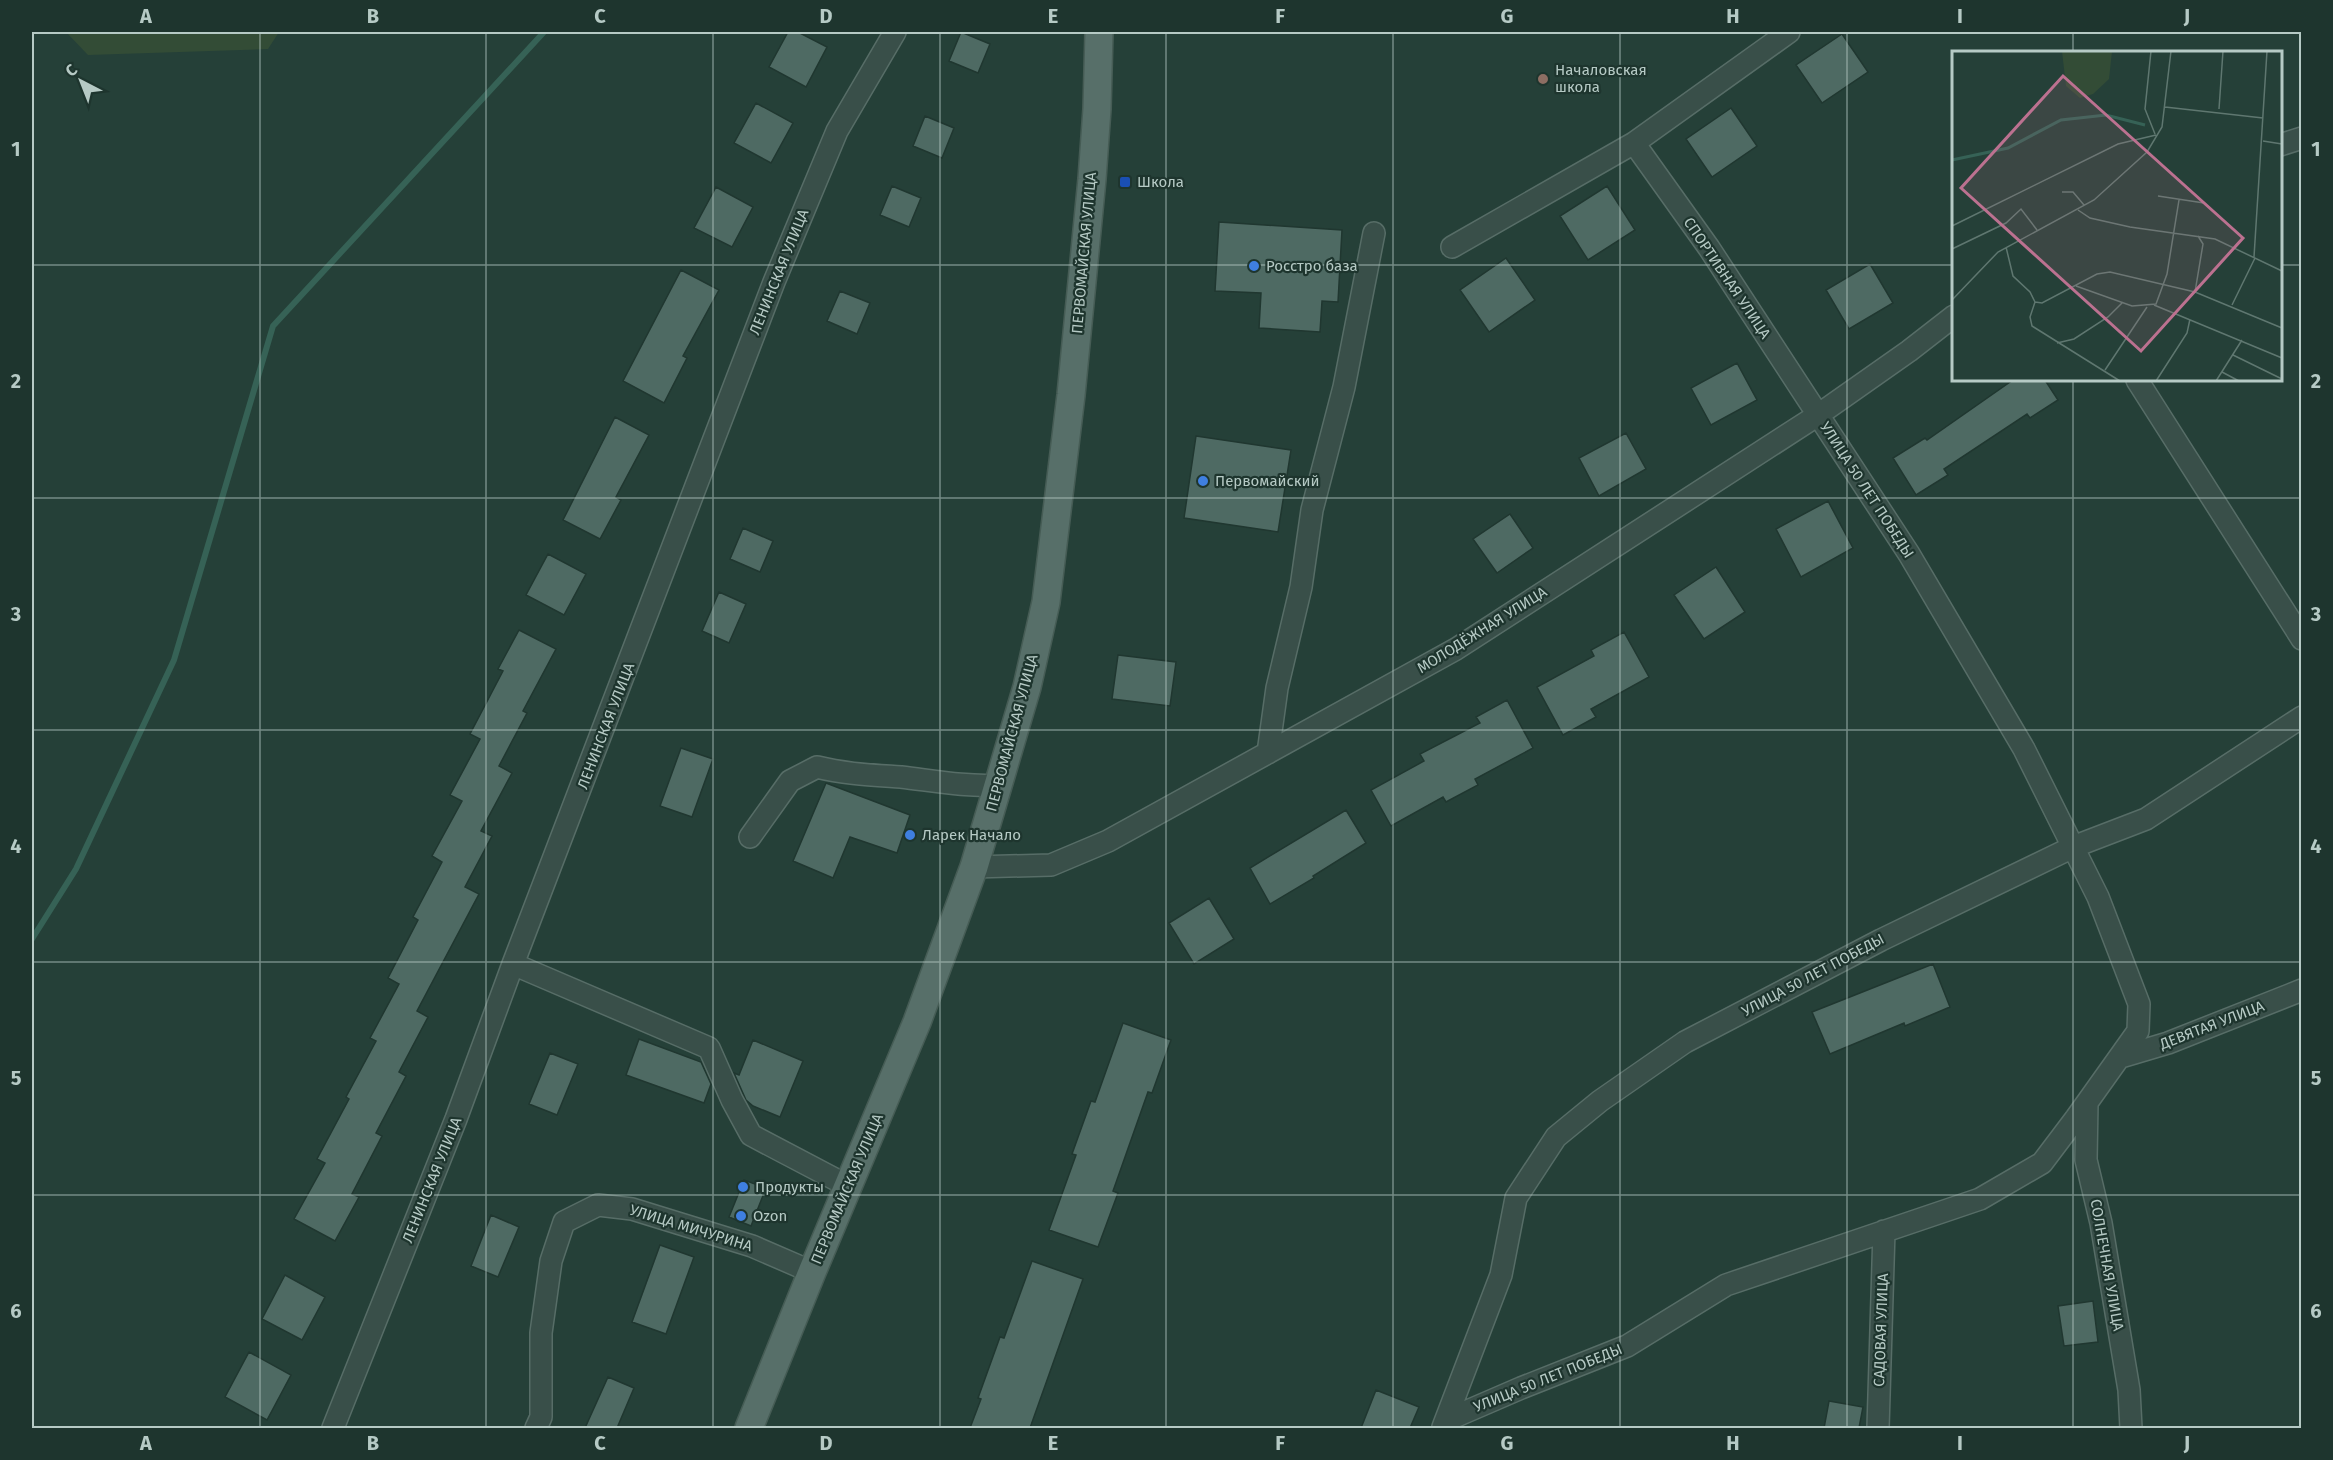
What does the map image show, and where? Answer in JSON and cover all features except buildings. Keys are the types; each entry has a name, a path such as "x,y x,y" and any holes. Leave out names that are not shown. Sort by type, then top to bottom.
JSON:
{"main road":[{"name":"ПЕРВОМАЙСКАЯ УЛИЦА","path":"749,1428 917,1022 974,867 1027,687 1046,602 1071,395 1088,229 1097,109 1099,32"}],"street":[{"name":"ЛЕНИНСКАЯ УЛИЦА","path":"333,1428 456,1119 774,282 837,131 895,32"},
{"path":"1452,247 1634,143 1789,32"},
{"path":"2282,144 2301,138"},
{"name":"СПОРТИВНАЯ УЛИЦА","path":"1634,143 1709,248 1818,416"},
{"path":"1268,753 1277,688 1301,587 1312,510 1344,387 1374,233"},
{"name":"МОЛОДЁЖНАЯ УЛИЦА","path":"974,867 1051,864 1108,841 1456,649 1818,416 1909,351 1952,317"},
{"path":"2138,381 2301,639"},
{"name":"УЛИЦА 50 ЛЕТ ПОБЕДЫ","path":"1445,1424 1521,1388 1627,1346 1726,1285 1980,1199 2042,1162 2088,1103 2138,1031 2139,1004 2098,897 2024,749 1909,554 1818,416"},
{"name":"УЛИЦА 50 ЛЕТ ПОБЕДЫ","path":"1445,1424 1501,1275 1516,1198 1556,1137 1600,1101 1685,1042 1881,940 2073,847 2146,819 2301,717"},
{"path":"750,837 790,781 817,767 843,773 902,777 973,787 1000,785"},
{"path":"513,964 709,1048 732,1100 751,1135 848,1186"},
{"name":"ДЕВЯТАЯ УЛИЦА","path":"2121,1057 2168,1043 2301,990"},
{"name":"СОЛНЕЧНАЯ УЛИЦА","path":"2088,1103 2086,1160 2103,1234 2129,1390 2131,1428"},
{"name":"УЛИЦА МИЧУРИНА","path":"537,1428 541,1417 541,1334 550,1261 564,1222 598,1205 632,1209 752,1246 812,1272"},
{"name":"САДОВАЯ УЛИЦА","path":"1878,1428 1884,1231"}],"green space":[{"path":"66,32 279,32 268,49 88,55"}],"waterway":[{"path":"32,939 76,869 174,660 273,326 544,32"}],"place":[{"name":"Началовская школа","path":"1543,79"},
{"name":"Школа","path":"1125,182"},
{"name":"Росстро база","path":"1254,266"},
{"name":"Первомайский","path":"1203,481"},
{"name":"Ларек Начало","path":"910,835"},
{"name":"Продукты","path":"743,1187"},
{"name":"Ozon","path":"741,1216"}]}
